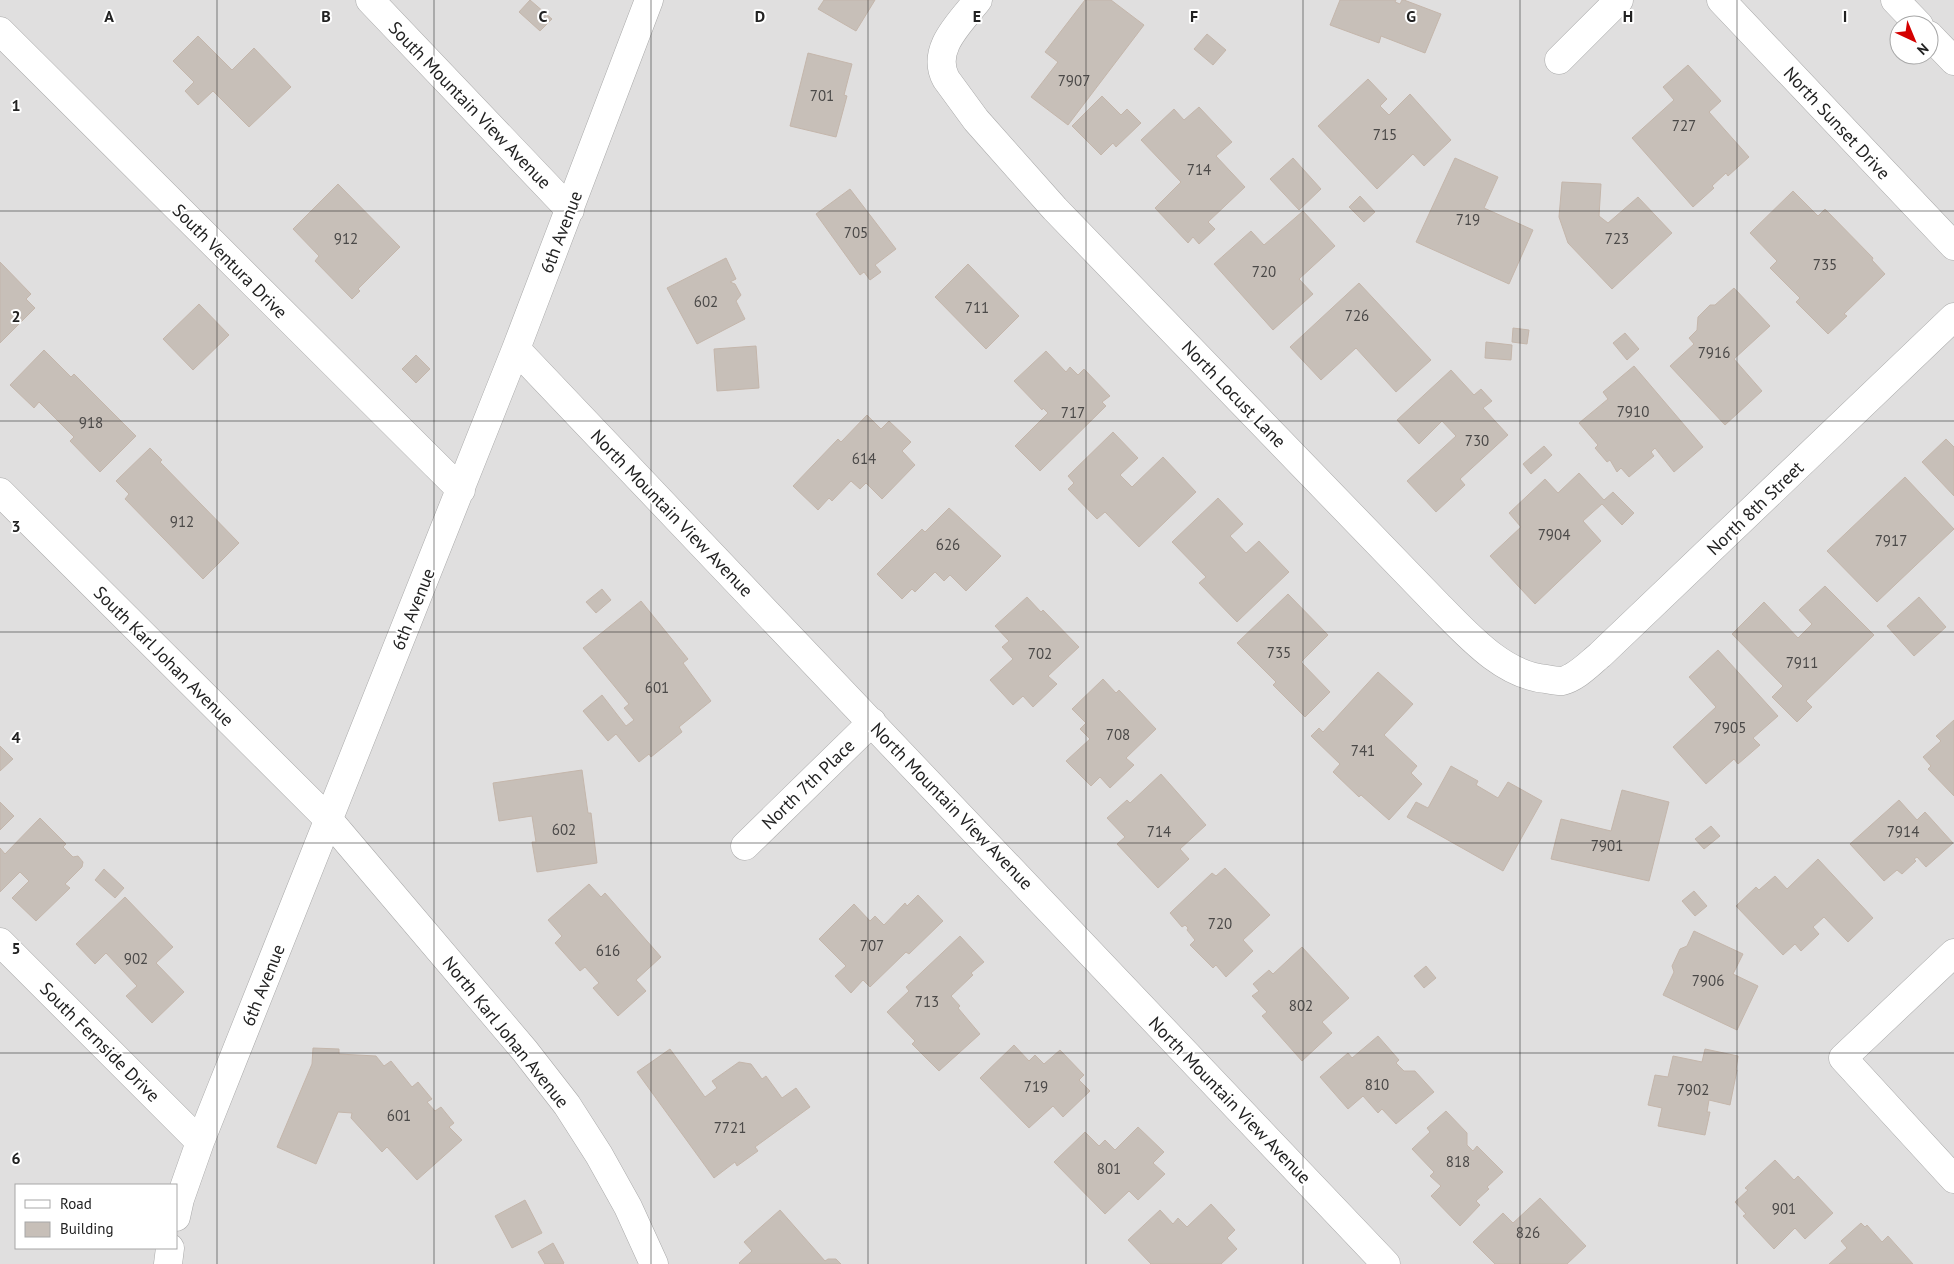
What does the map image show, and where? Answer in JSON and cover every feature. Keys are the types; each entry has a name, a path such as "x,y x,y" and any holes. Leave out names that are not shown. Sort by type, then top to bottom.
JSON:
{"street":[{"name":"South Mountain View Avenue","path":"370,0 570,210"},
{"name":"6th Avenue","path":"178,1208 200,1142 516,349 649,0"},
{"name":"North Locust Lane","path":"978,0 948,39 940,58 946,79 976,120 1055,209 1437,604 1478,643 1509,667 1534,678 1546,679"},
{"path":"1560,60 1619,0"},
{"name":"North Sunset Drive","path":"1721,0 1954,246"},
{"path":"1895,0 1909,15"},
{"name":"South Ventura Drive","path":"0,31 460,490"},
{"path":"1939,45 1954,61"},
{"name":"North 8th Street","path":"1546,679 1561,681 1575,676 1600,655 1954,317"},
{"name":"North Mountain View Avenue","path":"516,349 1386,1264"},
{"name":"South Karl Johan Avenue","path":"0,492 329,820"},
{"name":"North 7th Place","path":"745,846 872,722"},
{"name":"North Karl Johan Avenue","path":"329,820 525,1050 566,1106 599,1155 628,1207 654,1264"},
{"name":"South Fernside Drive","path":"0,942 200,1142"},
{"path":"1954,953 1843,1058 1954,1179"},
{"path":"168,1264 170,1249"}],"shaded area":[{"path":"0,0 1954,0 1954,1264 0,1264"}],"building":[{"path":"530,0 552,19 540,31 519,12"},
{"path":"824,0 875,0 856,31 818,9"},
{"path":"1085,0 1111,0 1144,25 1068,125 1031,97 1058,62 1045,52"},
{"path":"1340,0 1396,0 1395,2 1400,4 1404,0 1441,14 1425,53 1381,36 1379,43 1330,25"},
{"path":"1207,34 1226,50 1213,65 1194,49"},
{"path":"198,36 232,70 254,48 291,87 249,127 213,91 198,105 185,91 194,82 173,61"},
{"path":"808,53 852,64 844,95 847,96 836,137 790,126"},
{"path":"1688,65 1721,101 1709,112 1749,157 1728,176 1726,173 1712,186 1714,188 1693,207 1632,138 1674,100 1663,87"},
{"path":"1368,79 1387,99 1380,106 1389,115 1410,94 1451,140 1424,166 1413,154 1377,189 1318,126"},
{"path":"1102,96 1121,115 1127,109 1141,123 1116,147 1113,143 1101,155 1072,126"},
{"path":"1199,107 1232,142 1216,156 1245,187 1208,222 1215,229 1199,244 1193,237 1188,243 1155,208 1181,182 1141,140 1174,109 1184,120"},
{"path":"1293,158 1321,189 1299,210 1270,179"},
{"path":"1455,158 1498,177 1484,208 1533,230 1509,284 1416,242"},
{"path":"1562,182 1601,184 1599,216 1608,223 1638,197 1672,233 1612,289 1568,243 1559,217"},
{"path":"338,184 400,247 358,289 360,291 352,299 315,261 319,256 293,229"},
{"path":"850,189 896,249 875,265 881,272 870,280 864,272 860,275 816,214"},
{"path":"1793,191 1818,216 1825,209 1873,258 1872,260 1885,274 1844,314 1847,316 1828,334 1796,302 1800,298 1770,268 1777,261 1750,233"},
{"path":"1360,196 1375,212 1364,222 1349,207"},
{"path":"1303,211 1335,246 1299,279 1313,294 1273,330 1214,264 1251,231 1264,245"},
{"path":"726,258 736,279 730,282 735,284 741,295 736,301 745,319 697,344 667,288"},
{"path":"0,262 31,294 26,299 35,308 0,343"},
{"path":"968,264 1019,316 986,349 935,297"},
{"path":"1359,283 1431,360 1396,392 1356,348 1321,380 1290,347"},
{"path":"1734,288 1770,326 1734,359 1762,391 1725,425 1670,366 1694,344 1689,338 1697,330 1698,317 1710,305 1715,305"},
{"path":"199,304 229,335 193,370 163,339"},
{"path":"1513,328 1529,330 1527,344 1512,342"},
{"path":"1625,333 1639,349 1627,360 1613,343"},
{"path":"1486,342 1512,345 1511,360 1485,358"},
{"path":"756,346 759,388 717,391 714,349"},
{"path":"44,350 71,377 74,374 136,436 100,472 70,441 74,437 39,402 34,408 10,385"},
{"path":"1046,351 1066,372 1070,367 1078,375 1084,369 1110,396 1102,402 1106,406 1040,471 1015,446 1048,413 1043,408 1042,410 1014,381"},
{"path":"416,355 430,369 416,383 402,369"},
{"path":"1634,366 1703,447 1674,472 1655,448 1651,452 1654,456 1629,477 1621,468 1617,472 1610,460 1607,462 1595,448 1598,445 1579,423 1608,399 1603,392"},
{"path":"1451,370 1474,395 1481,389 1492,401 1483,408 1508,435 1460,479 1465,485 1436,512 1407,481 1456,436 1442,421 1419,444 1397,420"},
{"path":"867,415 881,429 889,421 911,442 902,451 915,465 882,499 866,483 860,489 851,481 832,501 829,498 818,510 793,486 838,439 841,442"},
{"path":"1113,432 1138,458 1120,475 1132,487 1163,457 1196,492 1139,547 1105,512 1097,519 1068,489 1074,483 1068,476"},
{"path":"1946,439 1954,447 1954,496 1922,462"},
{"path":"1544,446 1552,455 1531,474 1523,464"},
{"path":"150,448 162,460 160,462 239,543 203,579 125,499 129,494 116,481"},
{"path":"1579,473 1604,500 1613,492 1634,513 1622,525 1602,504 1583,521 1601,541 1535,604 1490,556 1521,527 1509,513 1545,479 1558,493"},
{"path":"1905,477 1954,529 1877,602 1827,551"},
{"path":"1218,498 1243,524 1230,536 1246,553 1259,541 1289,572 1237,622 1199,583 1206,577 1172,542"},
{"path":"949,508 1001,556 966,591 950,575 944,581 935,572 915,592 912,589 902,599 877,574 922,529 925,532"},
{"path":"1825,586 1874,635 1806,701 1812,707 1797,722 1772,697 1783,686 1732,634 1764,602 1798,638 1812,624 1799,610"},
{"path":"602,589 611,600 596,613 586,602"},
{"path":"1288,594 1328,635 1301,662 1330,692 1305,717 1273,685 1276,682 1237,643"},
{"path":"1027,597 1041,612 1043,610 1079,647 1048,676 1057,684 1033,707 1023,696 1013,705 990,680 1013,659 1002,647 1009,641 995,626"},
{"path":"1919,597 1946,627 1914,656 1887,626"},
{"path":"641,601 688,659 683,663 711,701 679,727 682,732 651,757 649,754 639,762 616,734 608,741 583,711 602,695 626,726 634,720 624,708 629,704 583,648"},
{"path":"1718,650 1778,716 1753,738 1760,745 1738,764 1734,759 1706,784 1673,747 1716,707 1689,677"},
{"path":"1378,672 1413,704 1384,735 1417,766 1411,773 1422,784 1389,820 1361,795 1359,797 1333,772 1340,764 1311,736 1319,728 1323,732"},
{"path":"1103,679 1116,693 1119,690 1156,729 1126,758 1134,765 1110,788 1100,777 1091,786 1066,761 1090,739 1080,729 1086,723 1072,709"},
{"path":"1954,720 1954,796 1928,769 1931,766 1923,757 1941,741 1936,736"},
{"path":"0,746 13,759 0,771"},
{"path":"1451,766 1478,781 1476,785 1498,798 1508,782 1542,801 1503,871 1407,817 1416,802 1428,808"},
{"path":"582,770 588,813 591,813 597,863 537,872 532,842 536,842 532,816 499,821 493,783"},
{"path":"1161,774 1206,825 1180,849 1189,859 1158,888 1117,844 1125,837 1107,818 1127,800 1130,803"},
{"path":"1622,790 1669,802 1649,881 1551,859 1561,819 1611,831"},
{"path":"1899,800 1917,820 1925,812 1953,843 1926,867 1917,857 1914,859 1916,861 1902,874 1897,870 1884,881 1850,844"},
{"path":"0,802 14,816 0,830"},
{"path":"40,818 66,844 63,847 73,857 78,856 83,862 82,867 65,884 70,888 36,921 12,898 29,881 20,872 0,892 0,848 5,854"},
{"path":"1711,826 1720,836 1704,849 1695,839"},
{"path":"1818,859 1873,918 1848,942 1824,917 1813,927 1819,934 1801,951 1795,944 1783,955 1736,906 1756,887 1759,890 1775,876 1787,889"},
{"path":"1225,868 1270,915 1243,940 1253,951 1226,977 1216,965 1213,968 1190,945 1195,940 1187,930 1188,928 1185,925 1182,927 1170,913 1212,873 1216,876"},
{"path":"104,869 124,888 115,898 95,880"},
{"path":"589,884 601,897 605,893 661,957 636,980 646,991 618,1016 593,988 599,983 585,967 580,971 555,943 562,936 548,920"},
{"path":"1694,891 1707,906 1695,916 1682,901"},
{"path":"918,895 943,921 909,954 906,952 870,987 863,980 851,993 835,976 846,966 819,939 854,904 870,921 875,916 884,925 905,903 907,906"},
{"path":"125,897 173,947 156,963 184,992 152,1023 126,996 137,986 106,953 95,964 76,944"},
{"path":"1694,931 1743,954 1733,974 1758,986 1737,1030 1663,995 1674,972 1672,966 1680,949 1687,946"},
{"path":"960,936 984,962 971,973 973,975 951,996 960,1006 958,1008 980,1034 939,1071 912,1044 915,1041 887,1012 909,991 906,987"},
{"path":"1302,947 1349,998 1322,1022 1332,1033 1302,1061 1262,1016 1267,1012 1252,996 1259,991 1253,984 1269,970 1273,974"},
{"path":"1426,966 1436,978 1424,988 1414,976"},
{"path":"1378,1036 1399,1060 1396,1063 1404,1071 1415,1071 1434,1092 1396,1124 1382,1109 1378,1113 1363,1096 1348,1109 1320,1077 1348,1053 1352,1058"},
{"path":"1014,1045 1029,1061 1035,1055 1044,1064 1060,1050 1084,1075 1079,1080 1090,1091 1063,1117 1053,1106 1029,1128 980,1078"},
{"path":"313,1048 339,1049 339,1054 376,1056 384,1066 391,1061 412,1087 418,1082 432,1099 427,1102 435,1111 441,1107 454,1123 449,1127 462,1140 417,1180 387,1147 382,1152 351,1118 352,1113 338,1112 316,1164 277,1147 312,1064"},
{"path":"670,1049 705,1097 717,1088 712,1081 739,1062 751,1064 762,1079 766,1076 782,1098 796,1088 810,1107 755,1147 758,1151 737,1166 735,1162 714,1178 637,1072"},
{"path":"1705,1049 1738,1056 1730,1105 1709,1100 1707,1112 1710,1112 1705,1135 1658,1126 1662,1108 1648,1105 1655,1075 1668,1077 1673,1056 1702,1062"},
{"path":"1446,1111 1467,1133 1467,1145 1473,1151 1477,1146 1503,1172 1487,1187 1489,1189 1476,1201 1480,1205 1460,1226 1431,1196 1441,1186 1430,1176 1434,1172 1412,1149 1430,1132 1427,1128"},
{"path":"1138,1127 1164,1152 1153,1163 1165,1174 1138,1200 1129,1191 1105,1214 1054,1162 1085,1132 1099,1146 1105,1140 1115,1150"},
{"path":"1775,1160 1794,1180 1798,1176 1833,1213 1805,1239 1795,1228 1774,1249 1743,1216 1746,1214 1735,1202 1748,1190 1745,1188"},
{"path":"1540,1198 1586,1246 1567,1264 1495,1264 1473,1242 1503,1213 1513,1223"},
{"path":"525,1200 542,1233 512,1248 495,1216"},
{"path":"1211,1204 1235,1230 1227,1238 1237,1249 1221,1264 1151,1264 1128,1240 1160,1210 1173,1224 1178,1218 1187,1227"},
{"path":"780,1210 825,1261 836,1259 841,1264 740,1264 752,1251 744,1242"},
{"path":"1861,1223 1865,1227 1867,1225 1882,1242 1888,1236 1913,1264 1829,1264 1847,1248 1841,1241"},
{"path":"553,1243 563,1264 545,1264 538,1252"}]}
